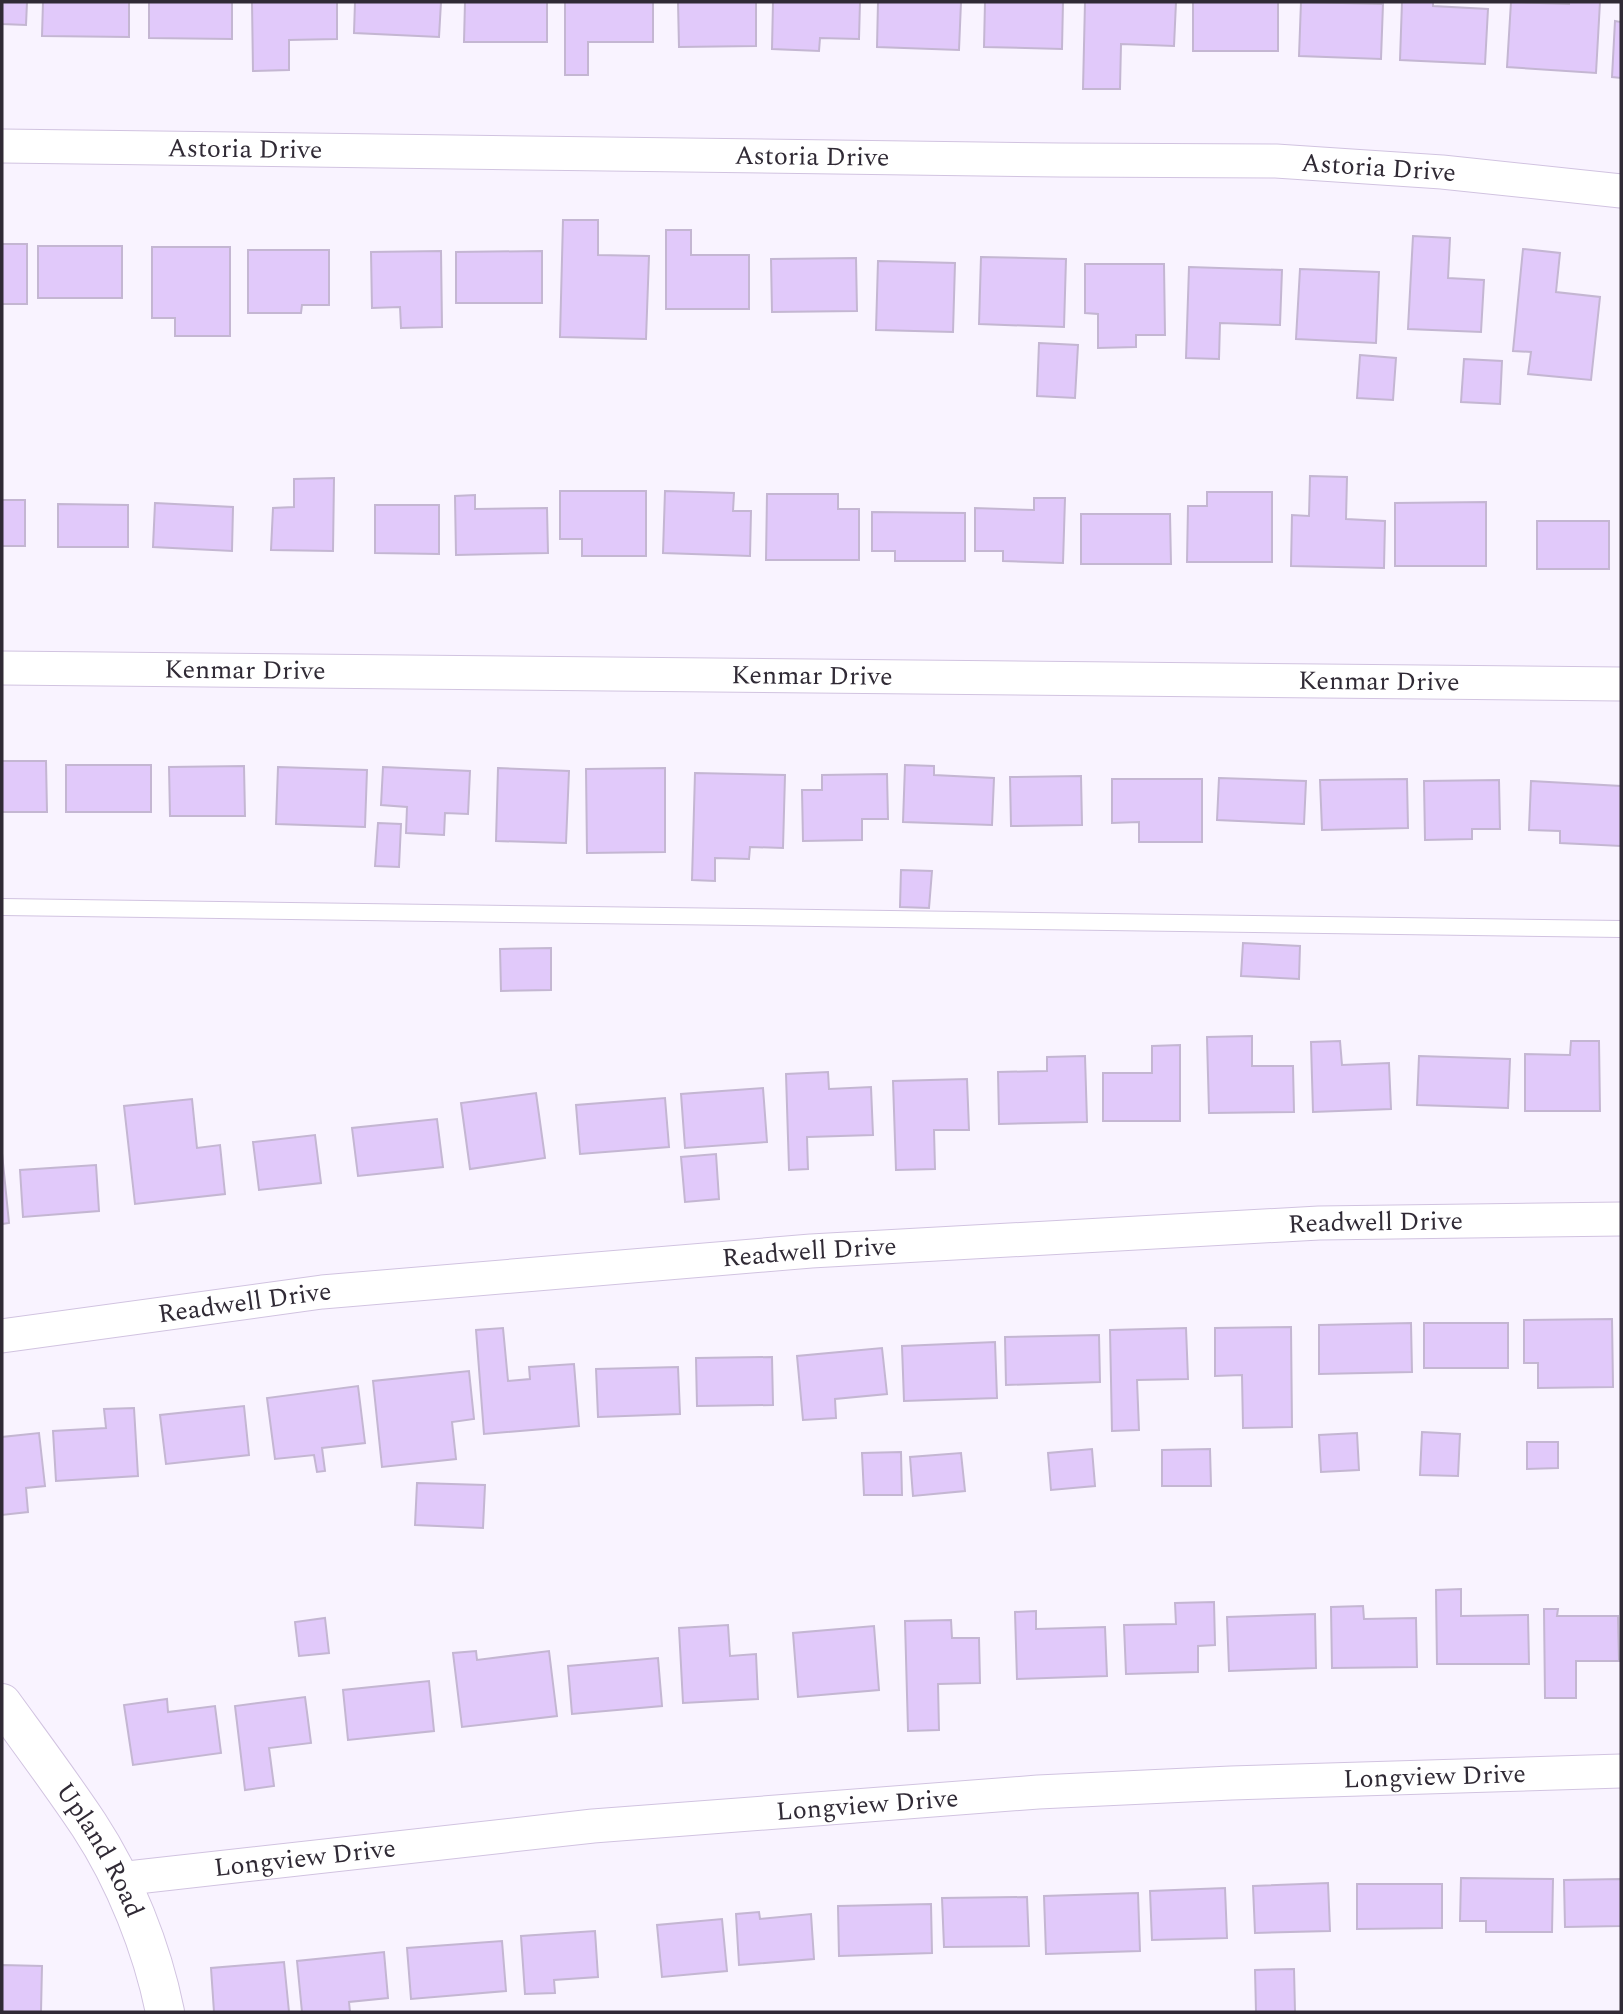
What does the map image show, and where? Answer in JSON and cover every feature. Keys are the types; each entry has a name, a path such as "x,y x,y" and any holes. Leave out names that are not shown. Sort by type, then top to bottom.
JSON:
{"street":[{"name":"Astoria Drive","path":"2,146 1276,161 1442,172 1621,191"},
{"name":"Kenmar Drive","path":"2,668 1621,684"},
{"name":"Readwell Drive","path":"2,1336 322,1292 811,1251 1319,1223 1621,1219"},
{"name":"Upland Road","path":"2,1703 90,1826 119,1879 144,1937 165,2012"},
{"name":"Longview Drive","path":"119,1879 593,1826 1038,1792 1621,1770"}],"lane":[{"path":"2,907 1621,929"}],"building":[{"path":"2,2 27,2 26,25 2,24"},
{"path":"43,2 129,2 129,37 42,36"},
{"path":"149,2 232,2 232,39 149,38"},
{"path":"252,2 337,2 337,39 289,40 289,70 253,71"},
{"path":"355,2 441,2 439,37 354,33"},
{"path":"465,2 547,2 547,42 464,42"},
{"path":"565,2 653,2 653,42 588,42 588,75 565,75"},
{"path":"678,2 756,2 756,46 679,47"},
{"path":"773,2 860,2 859,39 820,38 819,51 772,49"},
{"path":"878,2 961,2 959,50 877,47"},
{"path":"985,2 1063,2 1062,49 984,47"},
{"path":"1085,2 1176,2 1174,46 1121,44 1120,89 1083,89"},
{"path":"1193,2 1278,2 1278,51 1193,51"},
{"path":"1301,2 1383,4 1381,59 1299,56"},
{"path":"1402,2 1433,2 1433,6 1488,9 1485,64 1400,60"},
{"path":"1511,2 1600,2 1596,73 1507,67"},
{"path":"1615,21 1621,22 1621,78 1612,77"},
{"path":"563,220 598,220 598,255 649,256 646,339 560,337"},
{"path":"666,230 691,230 691,255 749,255 749,309 666,309"},
{"path":"1413,236 1450,238 1448,278 1484,280 1481,332 1408,329"},
{"path":"2,244 27,244 27,304 2,304"},
{"path":"38,246 122,246 122,298 38,298"},
{"path":"152,247 230,247 230,336 175,336 175,318 152,318"},
{"path":"1523,249 1560,253 1556,292 1600,297 1591,380 1528,374 1531,352 1513,351"},
{"path":"248,250 329,250 329,305 302,305 301,313 248,313"},
{"path":"441,251 442,327 401,328 400,307 372,308 371,252"},
{"path":"542,251 542,303 456,303 456,252"},
{"path":"981,257 1066,259 1064,327 979,324"},
{"path":"856,258 857,311 772,312 771,259"},
{"path":"878,261 955,263 953,332 876,330"},
{"path":"1085,264 1164,264 1165,335 1136,335 1136,347 1098,348 1098,314 1085,313"},
{"path":"1189,267 1282,270 1280,325 1220,323 1219,359 1186,358"},
{"path":"1300,269 1379,272 1376,343 1296,339"},
{"path":"1039,343 1078,345 1075,398 1037,396"},
{"path":"1360,355 1396,358 1393,400 1357,398"},
{"path":"1464,359 1502,361 1500,404 1461,402"},
{"path":"1310,476 1347,477 1346,519 1385,521 1384,568 1291,566 1292,515 1309,516"},
{"path":"334,478 333,551 271,550 273,508 294,507 294,479"},
{"path":"560,491 646,491 646,556 582,556 582,539 560,539"},
{"path":"665,491 734,493 733,511 751,511 750,556 663,553"},
{"path":"1207,492 1272,492 1272,562 1187,562 1188,506 1207,506"},
{"path":"767,494 838,494 838,509 859,509 859,560 766,560"},
{"path":"475,495 475,509 547,508 548,553 456,555 455,496"},
{"path":"1034,498 1065,498 1063,563 1003,561 1003,551 975,551 975,508 1034,510"},
{"path":"2,500 25,500 25,546 2,546"},
{"path":"1486,502 1486,566 1395,566 1395,503"},
{"path":"155,503 233,507 232,551 153,547"},
{"path":"58,504 128,505 128,547 58,547"},
{"path":"375,505 439,505 439,554 375,553"},
{"path":"872,512 965,513 965,561 895,561 895,551 872,551"},
{"path":"1081,514 1170,514 1171,564 1081,564"},
{"path":"1537,521 1609,521 1609,569 1537,569"},
{"path":"2,761 46,761 47,812 2,812"},
{"path":"66,765 151,765 151,812 66,812"},
{"path":"905,765 934,766 934,775 994,778 992,825 903,822"},
{"path":"244,766 245,816 170,816 169,767"},
{"path":"278,767 367,770 365,827 276,824"},
{"path":"383,767 470,771 468,814 445,813 444,835 406,833 407,807 381,805"},
{"path":"498,768 569,771 566,843 496,841"},
{"path":"665,768 665,852 587,853 586,769"},
{"path":"695,773 785,775 783,848 750,847 749,859 715,858 715,881 692,880"},
{"path":"887,774 888,819 862,819 862,840 803,841 802,790 822,790 822,775"},
{"path":"1081,776 1082,825 1011,826 1010,777"},
{"path":"1219,778 1306,781 1304,824 1217,820"},
{"path":"1112,779 1202,779 1202,842 1139,842 1139,822 1112,823"},
{"path":"1407,779 1408,828 1322,830 1320,780"},
{"path":"1499,780 1500,829 1472,829 1472,839 1425,840 1424,781"},
{"path":"1531,781 1621,786 1621,846 1560,843 1560,831 1529,830"},
{"path":"378,823 401,824 399,867 375,866"},
{"path":"901,870 932,871 929,908 900,907"},
{"path":"1243,943 1300,946 1299,979 1241,976"},
{"path":"551,948 551,990 501,991 500,949"},
{"path":"1252,1036 1252,1066 1293,1066 1294,1112 1209,1113 1207,1037"},
{"path":"1340,1041 1342,1065 1389,1063 1391,1109 1313,1112 1311,1042"},
{"path":"1571,1041 1599,1041 1600,1111 1525,1111 1525,1054 1570,1055"},
{"path":"1180,1045 1180,1121 1103,1121 1103,1073 1152,1073 1152,1046"},
{"path":"1085,1056 1087,1122 999,1124 998,1072 1047,1071 1047,1057"},
{"path":"1419,1056 1510,1059 1508,1108 1417,1105"},
{"path":"828,1072 829,1089 871,1087 873,1135 807,1137 808,1169 789,1170 786,1074"},
{"path":"967,1079 969,1130 934,1130 935,1169 896,1170 893,1081"},
{"path":"763,1088 767,1142 685,1148 681,1094"},
{"path":"536,1093 545,1158 470,1169 461,1103"},
{"path":"665,1098 669,1147 580,1154 576,1105"},
{"path":"192,1099 197,1148 220,1145 225,1194 135,1204 124,1106"},
{"path":"437,1119 443,1167 358,1176 352,1128"},
{"path":"315,1135 321,1183 259,1190 253,1142"},
{"path":"2,1153 9,1223 2,1224"},
{"path":"716,1154 719,1199 685,1202 681,1157"},
{"path":"96,1165 99,1211 23,1217 20,1170"},
{"path":"1612,1319 1613,1387 1538,1388 1538,1363 1524,1363 1524,1320"},
{"path":"1411,1323 1412,1372 1319,1374 1319,1325"},
{"path":"1424,1323 1508,1323 1508,1368 1424,1368"},
{"path":"1291,1327 1292,1427 1243,1428 1242,1375 1215,1376 1215,1328"},
{"path":"503,1328 508,1381 530,1379 529,1367 574,1364 579,1426 484,1434 476,1330"},
{"path":"1186,1328 1188,1379 1137,1380 1139,1430 1112,1431 1110,1330"},
{"path":"1099,1335 1100,1382 1006,1385 1005,1337"},
{"path":"995,1342 997,1398 904,1401 902,1346"},
{"path":"882,1348 887,1394 835,1399 836,1418 803,1420 797,1356"},
{"path":"772,1357 773,1405 697,1406 696,1358"},
{"path":"678,1367 680,1414 598,1417 596,1369"},
{"path":"469,1371 474,1419 452,1422 456,1459 382,1467 373,1381"},
{"path":"358,1386 365,1443 322,1448 325,1471 317,1472 314,1455 275,1459 267,1398"},
{"path":"244,1406 249,1455 166,1464 160,1415"},
{"path":"134,1408 138,1476 56,1481 53,1431 106,1428 104,1409"},
{"path":"1422,1432 1460,1434 1458,1476 1420,1475"},
{"path":"39,1433 45,1486 26,1488 28,1512 2,1515 2,1437"},
{"path":"1357,1433 1359,1470 1321,1472 1319,1435"},
{"path":"1527,1442 1558,1442 1558,1468 1527,1469"},
{"path":"1092,1449 1095,1486 1051,1490 1048,1453"},
{"path":"1210,1449 1211,1486 1162,1486 1162,1450"},
{"path":"901,1452 902,1495 864,1495 862,1453"},
{"path":"961,1453 965,1491 913,1496 910,1457"},
{"path":"417,1483 485,1485 483,1528 415,1525"},
{"path":"1461,1589 1461,1616 1528,1615 1529,1664 1437,1664 1436,1590"},
{"path":"1214,1602 1215,1645 1198,1646 1198,1672 1126,1674 1124,1625 1176,1624 1175,1603"},
{"path":"1363,1606 1364,1619 1416,1618 1417,1667 1332,1668 1331,1607"},
{"path":"1544,1609 1558,1609 1557,1616 1618,1616 1619,1661 1576,1661 1576,1698 1545,1698"},
{"path":"1036,1611 1036,1629 1105,1627 1107,1676 1017,1679 1015,1612"},
{"path":"1315,1614 1316,1668 1229,1671 1227,1617"},
{"path":"325,1618 329,1653 299,1656 295,1622"},
{"path":"951,1620 952,1638 979,1638 980,1683 938,1684 939,1730 908,1731 905,1621"},
{"path":"728,1625 730,1656 756,1654 758,1699 683,1703 679,1628"},
{"path":"874,1626 879,1690 798,1697 793,1633"},
{"path":"476,1651 477,1660 549,1651 557,1716 462,1727 453,1653"},
{"path":"658,1658 662,1706 572,1714 568,1666"},
{"path":"429,1681 434,1731 348,1740 343,1690"},
{"path":"305,1697 311,1743 269,1748 274,1786 245,1790 235,1706"},
{"path":"167,1699 168,1712 215,1706 221,1753 133,1765 124,1705"},
{"path":"1461,1878 1553,1879 1552,1932 1486,1932 1486,1921 1460,1921"},
{"path":"1621,1879 1621,1926 1565,1927 1564,1880"},
{"path":"1328,1883 1330,1931 1255,1933 1253,1886"},
{"path":"1357,1884 1442,1884 1442,1928 1357,1929"},
{"path":"1225,1888 1227,1938 1152,1940 1150,1891"},
{"path":"1138,1893 1140,1951 1046,1954 1044,1896"},
{"path":"1027,1897 1029,1946 944,1947 942,1898"},
{"path":"931,1904 932,1953 839,1956 838,1906"},
{"path":"759,1912 760,1919 811,1914 814,1959 739,1965 736,1914"},
{"path":"722,1919 727,1971 662,1977 657,1925"},
{"path":"595,1931 598,1977 554,1980 555,1993 525,1994 521,1936"},
{"path":"502,1941 506,1991 411,1999 407,1948"},
{"path":"384,1952 388,1998 349,2002 350,2012 302,2012 297,1961"},
{"path":"284,1962 289,2012 214,2012 211,1968"},
{"path":"2,1965 42,1966 41,2012 2,2012"},
{"path":"1294,1969 1295,2012 1256,2012 1255,1970"}]}
